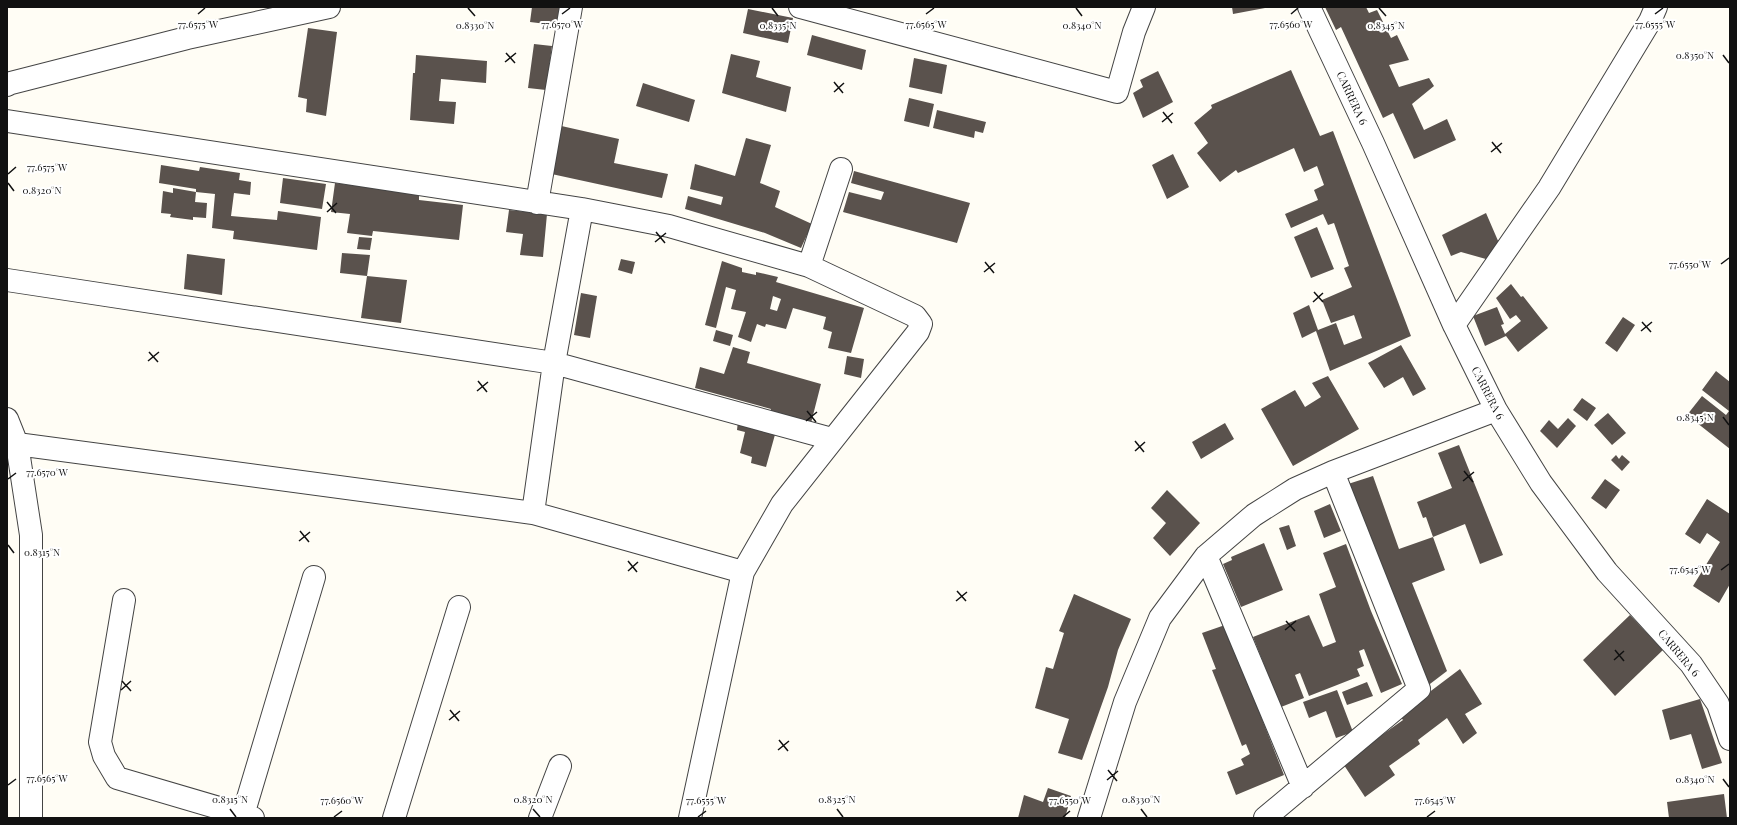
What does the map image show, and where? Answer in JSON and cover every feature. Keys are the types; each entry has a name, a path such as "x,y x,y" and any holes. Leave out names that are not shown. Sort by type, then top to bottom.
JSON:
{"street":[{"path":"7,86 11,83 187,38 329,7"},
{"path":"537,202 571,7"},
{"path":"800,7 1117,92 1134,32 1144,7"},
{"name":"CARRERA 6","path":"1310,7 1373,143 1454,325 1496,410 1541,483 1607,572 1691,664 1718,704 1730,738"},
{"path":"1454,325 1549,188 1650,21 1656,7"},
{"path":"7,121 582,209 669,226 809,266 915,316 921,324 918,332 782,504 743,572 690,818"},
{"path":"809,266 841,169"},
{"path":"533,513 554,362 582,209"},
{"path":"7,280 554,362 832,439"},
{"path":"1089,818 1125,702 1160,618 1206,556 1254,515 1295,488 1496,410"},
{"path":"7,419 17,444 31,535 31,818"},
{"path":"17,444 533,513 743,572"},
{"path":"1265,818 1419,689 1333,472"},
{"path":"1206,556 1303,787"},
{"path":"124,600 100,742 104,756 117,778 248,817 314,577"},
{"path":"394,818 459,607"},
{"path":"540,818 560,766"}],"building":[{"path":"532,7 564,7 563,26 530,22"},
{"path":"1232,7 1265,7 1265,8 1233,14"},
{"path":"1325,7 1366,7 1369,13 1377,10 1391,38 1397,35 1409,60 1389,65 1399,87 1429,78 1434,86 1412,104 1424,130 1447,119 1456,140 1414,159 1393,113 1383,118 1341,27 1336,30"},
{"path":"748,9 793,18 788,43 743,33"},
{"path":"308,28 337,32 326,116 306,112 307,99 298,97"},
{"path":"812,35 866,50 862,70 807,55"},
{"path":"534,44 552,46 546,90 528,88"},
{"path":"731,54 760,61 756,77 791,87 786,112 722,93"},
{"path":"416,55 487,61 486,83 441,79 439,101 456,102 454,124 410,120 413,73 415,73"},
{"path":"914,58 947,65 942,94 909,87"},
{"path":"1291,70 1320,136 1333,131 1411,336 1330,371 1316,331 1302,338 1293,313 1309,305 1318,330 1336,323 1344,345 1362,338 1354,315 1331,323 1322,300 1352,287 1344,268 1349,266 1334,223 1328,225 1323,214 1291,228 1285,214 1318,200 1314,190 1324,185 1317,166 1304,172 1294,148 1238,173 1236,170 1220,182 1197,153 1208,143 1194,123 1212,108 1211,105"},
{"path":"1158,71 1173,102 1143,118 1133,93 1143,87 1140,80"},
{"path":"643,83 695,100 689,122 636,106"},
{"path":"909,98 934,104 929,127 904,121"},
{"path":"937,110 986,122 983,133 975,131 974,138 933,128"},
{"path":"557,125 619,139 614,163 668,174 662,198 547,173"},
{"path":"746,138 771,145 760,183 780,191 775,207 812,224 801,248 765,233 685,209 688,196 721,205 723,197 690,189 695,164 735,176"},
{"path":"1173,154 1189,187 1167,199 1152,165"},
{"path":"161,165 199,171 200,167 240,173 239,180 251,182 250,195 234,193 231,216 277,220 278,211 321,217 317,250 233,239 234,231 212,228 215,194 196,192 196,189 159,183"},
{"path":"854,171 970,203 957,243 843,212 849,192 881,200 884,192 851,183"},
{"path":"283,178 326,184 322,209 280,203"},
{"path":"335,183 419,194 419,200 463,205 459,240 373,231 372,236 347,233 350,214 331,212"},
{"path":"173,188 196,192 195,202 207,203 206,218 193,217 193,220 170,217 171,214 161,213 163,191 173,193"},
{"path":"509,210 547,214 543,257 520,255 523,234 506,232"},
{"path":"1486,213 1502,250 1493,261 1461,252 1451,256 1442,235"},
{"path":"1317,227 1334,269 1311,278 1294,237"},
{"path":"359,237 372,238 370,250 357,249"},
{"path":"342,253 370,255 367,276 340,273"},
{"path":"187,254 225,259 222,295 184,289"},
{"path":"621,259 635,262 632,274 618,270"},
{"path":"722,261 742,268 742,272 756,275 756,272 778,277 776,282 864,308 851,353 828,348 832,332 823,329 826,317 793,308 786,329 766,324 765,327 757,324 751,342 738,337 746,312 731,309 736,290 726,287 716,328 705,325","holes":["773,296 781,299 777,311 770,309"]},
{"path":"367,276 407,280 401,323 361,318"},
{"path":"1511,284 1521,297 1523,296 1548,328 1518,352 1506,336 1485,346 1473,316 1497,307 1504,324 1501,325 1505,334 1521,321 1516,315 1510,319 1496,298"},
{"path":"581,293 597,296 590,338 574,335"},
{"path":"1623,317 1635,325 1617,352 1605,343"},
{"path":"716,330 733,335 730,346 713,341"},
{"path":"1401,345 1426,389 1413,396 1403,377 1384,388 1368,363"},
{"path":"733,347 750,352 747,363 821,384 811,423 770,412 771,409 695,388 700,367 724,374"},
{"path":"847,356 864,359 861,378 844,374"},
{"path":"1716,371 1730,382 1730,449 1687,415 1702,396 1726,415 1729,411 1702,390"},
{"path":"1328,376 1359,429 1293,466 1261,409 1295,390 1305,407 1321,397 1312,383"},
{"path":"1582,398 1596,408 1587,421 1573,410"},
{"path":"1608,413 1626,433 1612,445 1594,425"},
{"path":"1568,418 1576,426 1557,448 1540,431 1549,420 1558,429"},
{"path":"738,421 776,431 766,467 751,463 752,457 740,453 745,432 737,430"},
{"path":"1225,423 1234,439 1201,459 1192,442"},
{"path":"1459,445 1503,555 1480,564 1465,524 1433,537 1426,517 1423,518 1417,502 1452,488 1438,453"},
{"path":"1616,455 1619,459 1622,455 1630,462 1622,471 1611,460"},
{"path":"1373,476 1399,549 1433,537 1445,570 1412,583 1447,671 1426,687 1348,484"},
{"path":"1605,479 1620,490 1606,509 1591,498"},
{"path":"1167,490 1200,523 1170,556 1153,538 1166,523 1151,508"},
{"path":"1707,499 1730,514 1730,584 1719,603 1693,586 1720,542 1707,533 1700,544 1685,534"},
{"path":"1330,504 1341,531 1324,538 1314,511"},
{"path":"1289,525 1296,546 1287,550 1279,528"},
{"path":"1264,543 1283,590 1241,607 1223,564 1232,560 1231,557"},
{"path":"1346,544 1371,611 1402,684 1381,693 1364,649 1359,651 1364,666 1357,669 1360,676 1309,696 1300,673 1295,675 1304,698 1281,707 1253,637 1309,615 1323,647 1336,642 1319,594 1336,587 1323,553"},
{"path":"1074,594 1131,619 1118,650 1108,687 1082,760 1058,753 1069,719 1035,708 1046,667 1053,669 1064,633 1059,631"},
{"path":"1630,615 1663,650 1615,696 1583,660"},
{"path":"1225,625 1284,775 1236,795 1227,772 1244,765 1241,759 1250,754 1246,744 1242,746 1212,670 1216,669 1202,633"},
{"path":"1460,669 1482,704 1465,714 1477,733 1463,744 1447,718 1418,740 1420,744 1389,766 1395,775 1365,797 1340,759 1372,742 1403,720 1399,715"},
{"path":"1367,682 1373,696 1347,705 1342,692"},
{"path":"1337,690 1353,732 1336,738 1326,711 1309,718 1303,702"},
{"path":"1700,699 1722,763 1702,769 1691,734 1670,740 1662,710"},
{"path":"1048,788 1071,796 1065,818 1018,818 1024,795 1043,802"},
{"path":"1724,794 1727,818 1669,818 1667,802"}]}
